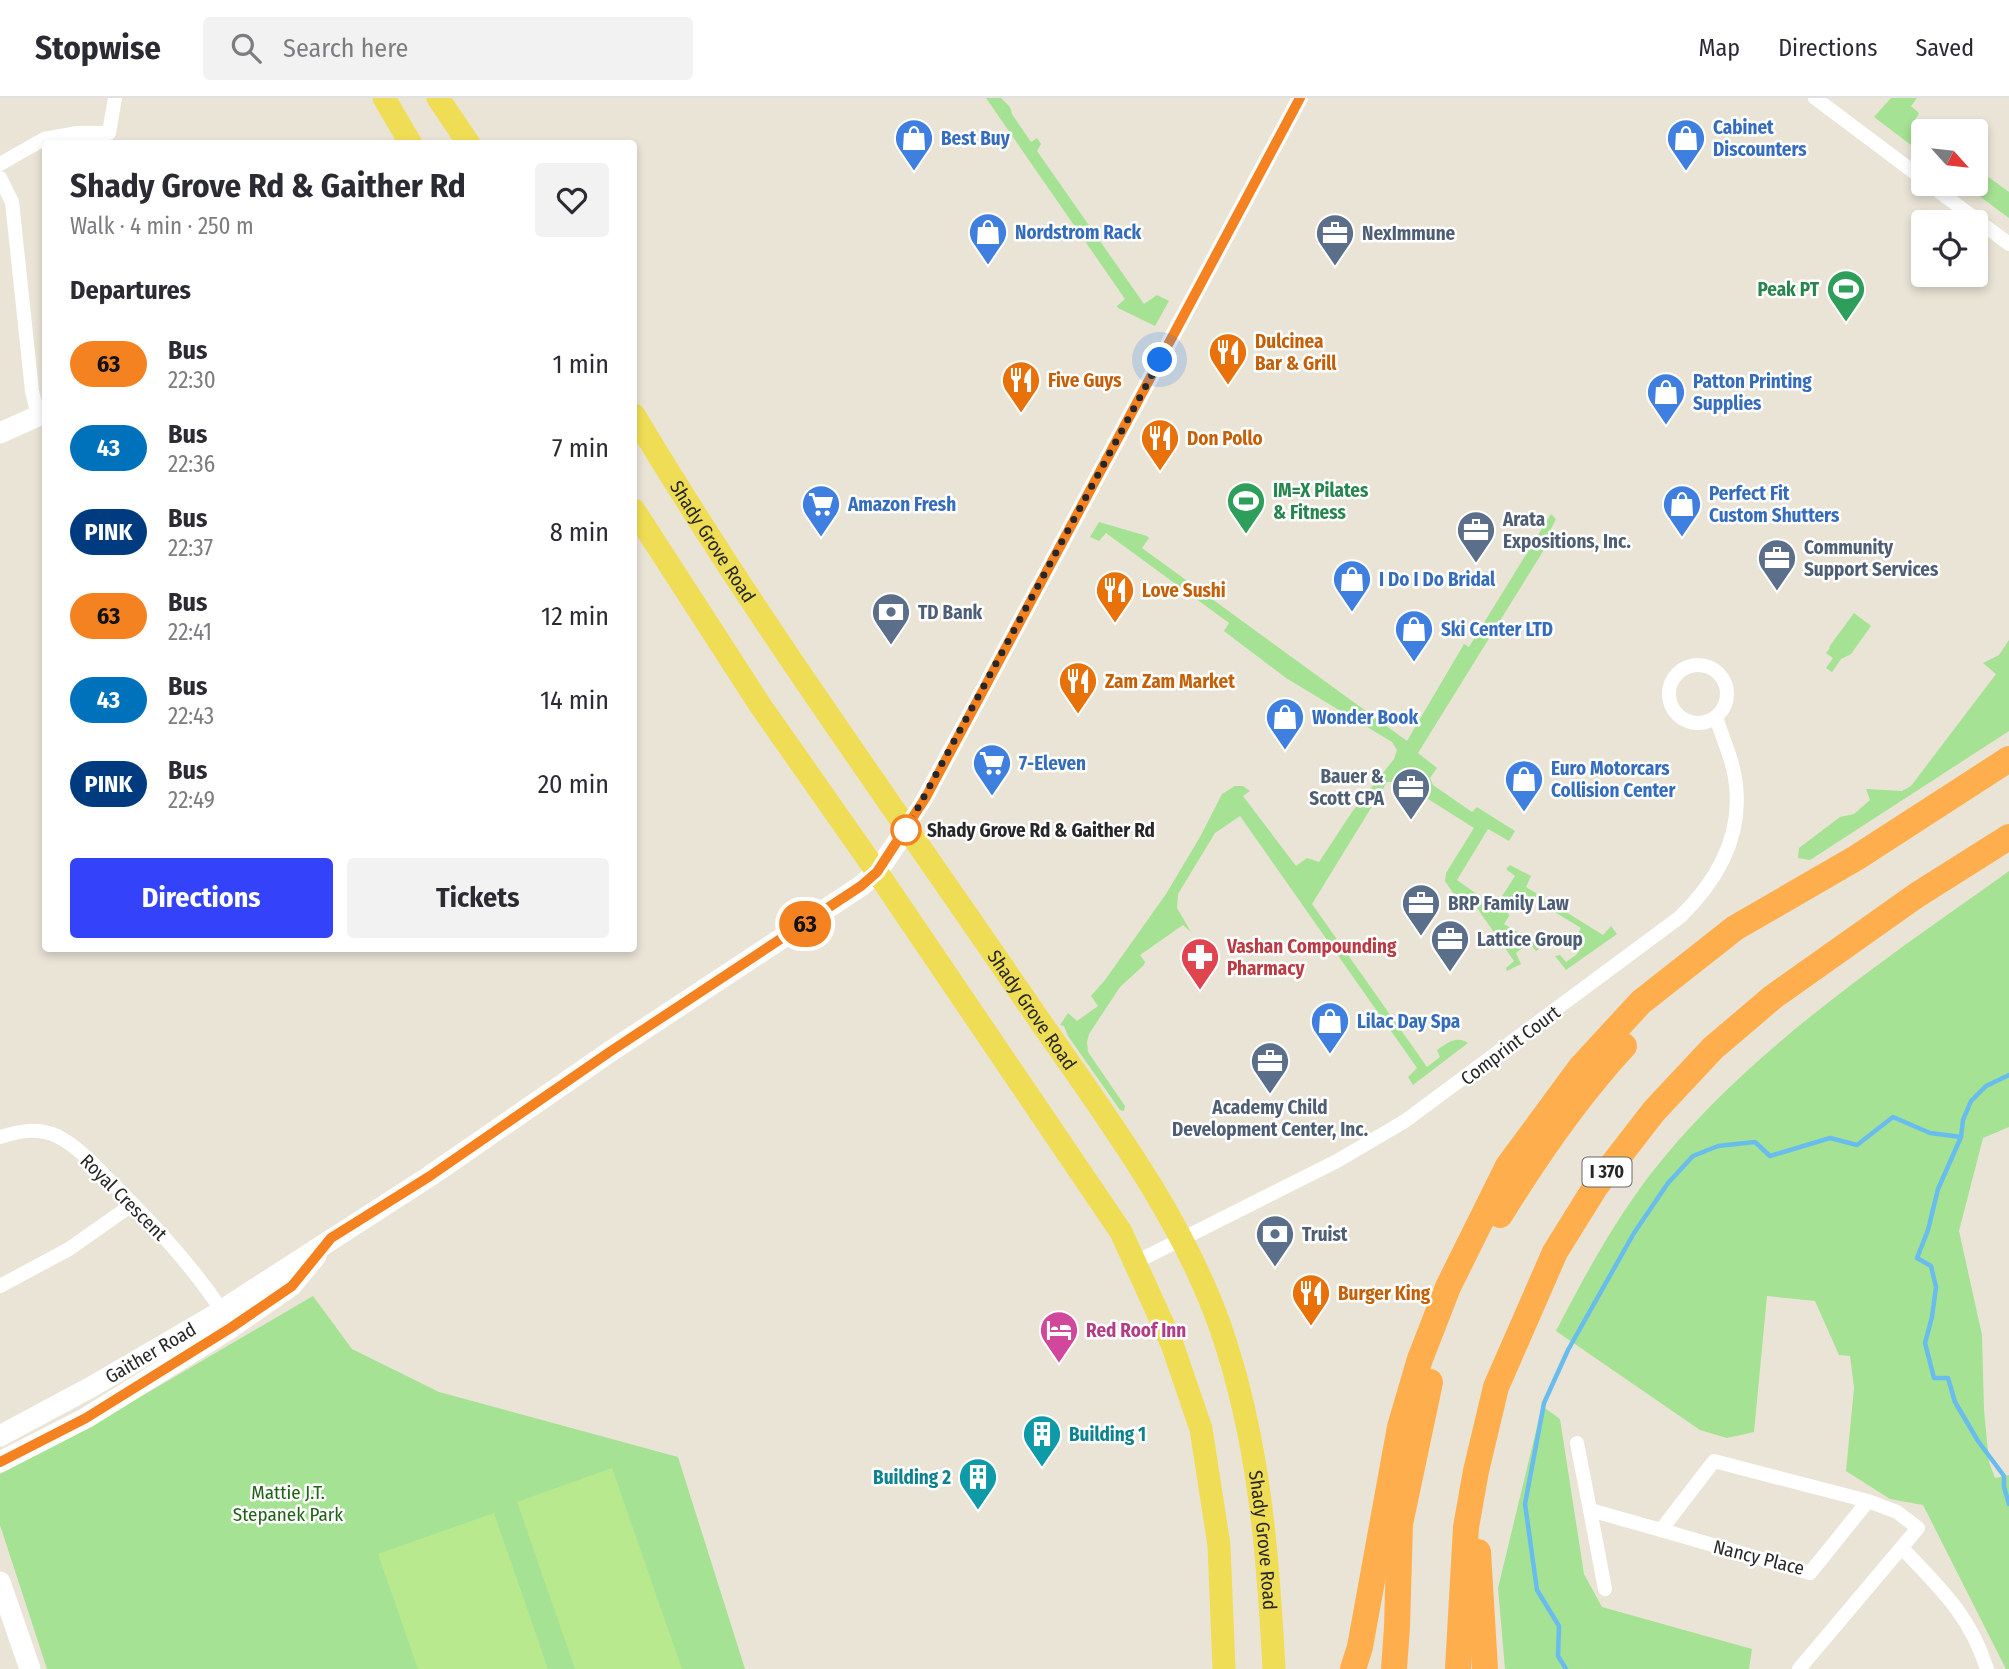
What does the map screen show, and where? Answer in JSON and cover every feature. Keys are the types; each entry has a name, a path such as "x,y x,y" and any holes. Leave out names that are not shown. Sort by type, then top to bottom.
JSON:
{"highway":[{"path":"1353,1669 1363,1634 1400,1427 1420,1359 1448,1287 1508,1166 1581,1067 1641,1002 1735,928 1856,858 2009,759"},
{"name":"I 370","path":"1458,1669 1466,1527 1496,1387 1555,1252 1596,1186 1654,1111 1713,1048 1773,997 1917,895 2009,837"},
{"path":"1394,1669 1399,1524 1433,1366 1497,1221 1550,1138 1604,1068 1667,1000 1856,858"},
{"path":"1476,1471 1485,1669"}],"main road":[{"path":"384,98 409,140"},
{"path":"438,98 465,140"},
{"path":"0,433 42,413"},
{"name":"Shady Grove Road","path":"637,422 803,676 1165,1206 1220,1326 1248,1418 1265,1520 1274,1669"},
{"path":"637,515 760,705 877,872 1121,1232 1172,1344 1201,1429 1219,1545 1224,1669"},
{"name":"Gaither Road","path":"0,1436 222,1311 430,1176 623,1043 861,886 877,872 907,828"},
{"name":"Gaither Road","path":"0,1462 86,1418 232,1327 292,1286 331,1238"},
{"path":"0,1582 30,1669"}],"street":[{"path":"42,140 76,133 109,134 115,98"},
{"name":"Gaither Road","path":"907,828 1300,98"},
{"path":"1815,98 1911,170"},
{"path":"0,164 42,140"},
{"path":"0,178 12,202 32,391 42,411"},
{"path":"1945,196 2009,244"},
{"path":"1700,665 1717,673 1724,682 1726,697 1716,717 1708,721 1691,722 1676,713 1669,698 1672,680 1678,673 1685,668 1700,665"},
{"name":"Comprint Court","path":"1136,1262 1337,1161 1405,1121 1680,918 1720,868 1730,842 1734,820 1733,767 1716,717"},
{"name":"Royal Crescent","path":"0,1137 20,1131 38,1130 58,1136 86,1156 188,1263 222,1311"},
{"path":"0,1286 69,1249 133,1204"},
{"path":"1577,1443 1605,1589"},
{"path":"1661,1530 1714,1461 1868,1501 1897,1512 1918,1528 1799,1669"},
{"name":"Nancy Place","path":"1590,1510 1810,1573 1868,1501"},
{"path":"1902,1548 1962,1614 1979,1643 1987,1669"}],"green space":[{"path":"986,98 1001,98 1010,107 1031,142 1037,138 1041,144 1037,151 1144,304 1157,295 1169,301 1155,326 1118,308 1125,299"},
{"path":"1891,98 1917,98 1911,106 1919,113 1916,119 1911,119 1911,145 1874,117"},
{"path":"1988,177 2009,192 2009,218 1979,196 1988,196"},
{"path":"1551,514 1556,519 1551,529 1555,532 1418,753 1437,768 1430,778 1433,785 1472,812 1477,807 1515,831 1509,841 1488,829 1457,880 1485,900 1489,899 1497,904 1515,876 1506,869 1510,865 1531,876 1526,887 1603,935 1611,926 1617,934 1566,970 1555,956 1560,955 1566,962 1576,955 1584,944 1576,937 1581,928 1523,893 1508,912 1509,916 1504,924 1537,944 1544,936 1550,940 1536,951 1529,943 1516,953 1521,964 1507,971 1506,968 1514,961 1470,898 1459,902 1445,881 1446,873 1474,828 1401,782 1387,782 1312,904 1427,1067 1440,1057 1437,1050 1448,1043 1460,1040 1468,1043 1413,1085 1408,1077 1417,1068 1240,816 1215,833 1178,894 1177,908 1191,932 1183,925 1140,955 1144,965 1120,987 1089,1034 1088,1052 1125,1106 1124,1111 1120,1110 1068,1036 1064,1026 1060,1025 1068,1013 1077,1021 1098,1006 1091,996 1166,894 1222,794 1235,786 1243,786 1250,791 1243,796 1296,866 1307,858 1319,862 1352,812 1394,759 1397,750 1392,742 1286,678 1224,631 1229,623 1106,533 1099,541 1090,537 1099,522 1147,536 1149,538 1142,548 1407,741 1464,644 1469,647"},
{"path":"1854,613 1871,626 1851,654 1841,659 1832,672 1826,668 1833,658 1826,653"},
{"path":"2009,640 2009,731 1810,860 1798,858 1799,848 1840,817 1854,814 1870,800 1866,789 1902,791 1911,786 1996,674 1983,663 1999,655"},
{"path":"2009,871 2009,1127 1983,1138 1959,1231 1982,1335 1984,1410 1989,1462 1995,1478 2009,1475 2009,1669 2006,1669 1923,1505 1890,1499 1846,1471 1854,1388 1850,1356 1839,1355 1815,1301 1767,1296 1754,1432 1727,1438 1700,1430 1556,1331 1599,1252 1649,1176 1728,1088 1818,1011"},
{"name":"Mattie J.T. Stepanek Park","path":"313,1296 352,1349 439,1392 678,1457 745,1669 47,1669 0,1525 0,1474 77,1434"},
{"path":"1542,1406 1560,1419 1584,1574 1602,1607 1752,1649 1749,1669 1505,1669 1498,1588"},
{"path":"612,1468 682,1669 575,1669 517,1502"},
{"path":"494,1513 548,1669 418,1669 378,1554"}],"waterway":[{"path":"2009,1075 1986,1086 1971,1101 1963,1120 1961,1137 1938,1189 1928,1230 1917,1258 1931,1266 1936,1287 1925,1343 1934,1378 1948,1378 1955,1402 1978,1441 2004,1476 2009,1504"},
{"path":"1566,1669 1558,1656 1559,1626 1537,1590 1525,1504 1544,1403 1568,1350 1634,1233 1668,1183 1693,1156 1718,1146 1755,1142 1770,1156 1830,1138 1857,1145 1893,1117 1930,1133 1961,1137"}],"bus line":[{"name":"63","path":"0,1462 86,1418 232,1327 292,1286 331,1238 430,1176 611,1051 861,886 877,872 926,797 1300,98"}],"place":[{"name":"Best Buy","path":"914,172"},
{"name":"Cabinet Discounters","path":"1686,172"},
{"name":"Nordstrom Rack","path":"988,266"},
{"name":"NexImmune","path":"1335,267"},
{"name":"Peak PT","path":"1846,323"},
{"name":"Dulcinea Bar & Grill","path":"1228,386"},
{"name":"Five Guys","path":"1021,414"},
{"name":"Patton Printing Supplies","path":"1666,426"},
{"name":"Don Pollo","path":"1160,472"},
{"name":"IM=X Pilates & Fitness","path":"1246,535"},
{"name":"Amazon Fresh","path":"821,538"},
{"name":"Perfect Fit Custom Shutters","path":"1682,538"},
{"name":"Arata Expositions, Inc.","path":"1476,564"},
{"name":"Community Support Services","path":"1777,592"},
{"name":"I Do I Do Bridal","path":"1352,613"},
{"name":"Love Sushi","path":"1115,624"},
{"name":"TD Bank","path":"891,646"},
{"name":"Ski Center LTD","path":"1414,663"},
{"name":"Zam Zam Market","path":"1078,715"},
{"name":"Wonder Book","path":"1285,751"},
{"name":"7-Eleven","path":"992,797"},
{"name":"Euro Motorcars Collision Center","path":"1524,813"},
{"name":"Bauer & Scott CPA","path":"1411,821"},
{"name":"Shady Grove Rd & Gaither Rd","path":"906,830"},
{"name":"BRP Family Law","path":"1421,937"},
{"name":"Lattice Group","path":"1450,973"},
{"name":"Vashan Compounding Pharmacy","path":"1200,991"},
{"name":"Lilac Day Spa","path":"1330,1055"},
{"name":"Academy Child Development Center, Inc.","path":"1270,1095"},
{"name":"Truist","path":"1275,1268"},
{"name":"Burger King","path":"1311,1327"},
{"name":"Red Roof Inn","path":"1059,1364"},
{"name":"Building 1","path":"1042,1468"},
{"name":"Building 2","path":"978,1511"}],"route":[{"path":"906,830 1160,360"}]}
